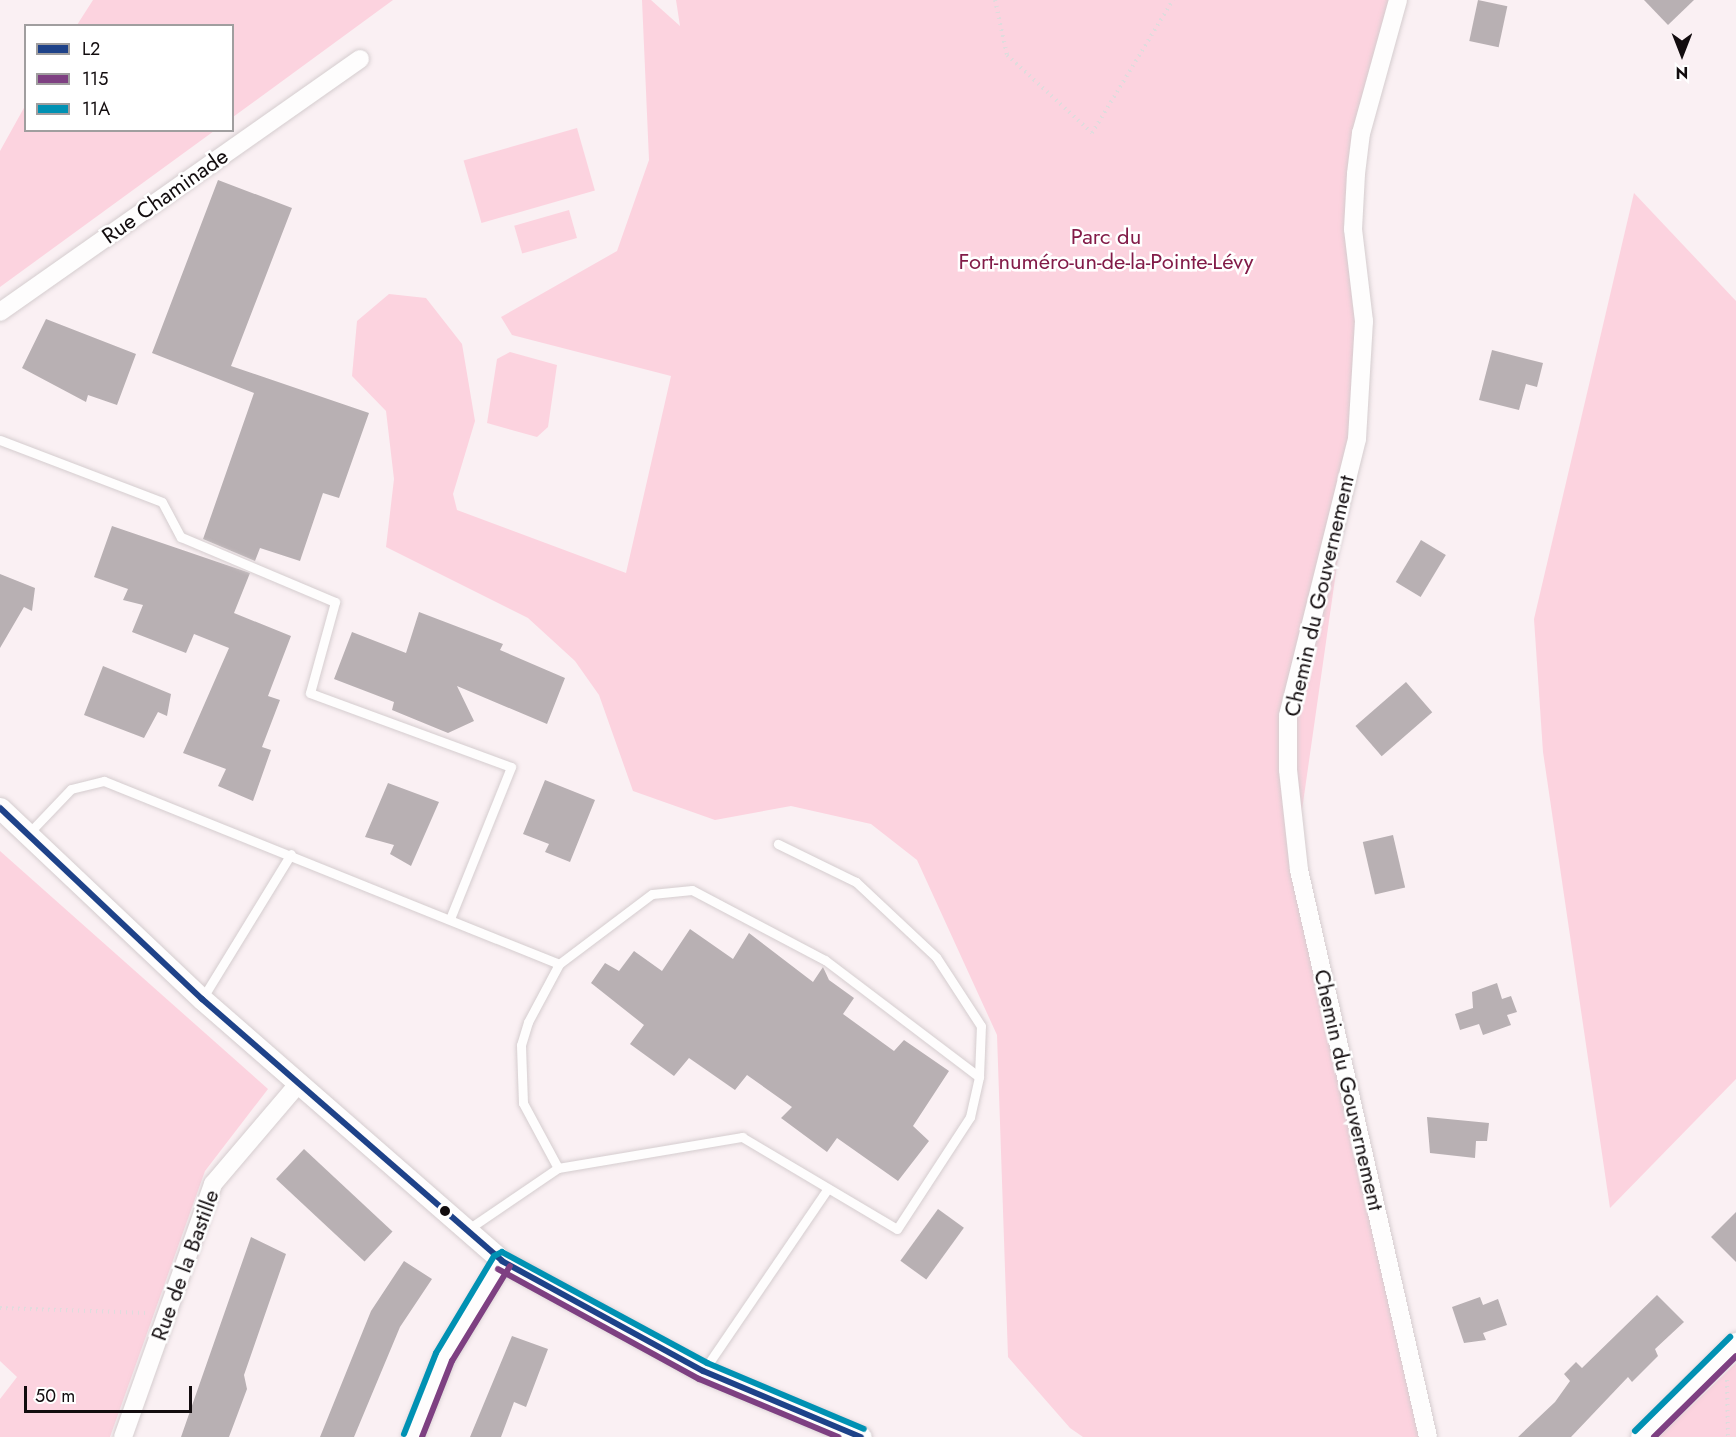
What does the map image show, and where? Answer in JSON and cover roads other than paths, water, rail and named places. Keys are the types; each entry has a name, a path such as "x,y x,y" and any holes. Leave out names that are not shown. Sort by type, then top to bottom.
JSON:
{"street":[{"name":"Chemin du Gouvernement","path":"1398,0 1361,133 1356,174 1353,229 1364,321 1357,439 1288,716 1288,770 1299,870 1428,1437"},
{"name":"Rue Chaminade","path":"0,312 360,59"},
{"path":"0,808 202,999 502,1261 703,1371 762,1399 861,1437"},
{"name":"Rue de la Bastille","path":"123,1437 213,1184 299,1083"},
{"path":"412,1437 444,1357 502,1261"},
{"path":"1641,1437 1731,1348"},
{"path":"762,1399 823,1437"}],"lane":[{"path":"0,440 162,502 182,537 335,602 310,693 511,767 450,919"},
{"path":"28,834 71,789 104,782 291,854 559,964"},
{"path":"466,1231 558,1168 742,1137 826,1191 897,1229 970,1117 979,1077 981,1026 936,957 856,882 778,844"},
{"path":"202,999 291,854"},
{"path":"558,1168 523,1103 521,1046 528,1022 559,964 652,894 692,890 825,960 979,1077"},
{"path":"703,1371 826,1191"}],"park label":[{"name":"Parc du Fort-numéro-un-de-la-Pointe-Lévy","path":"1106,248"}]}
